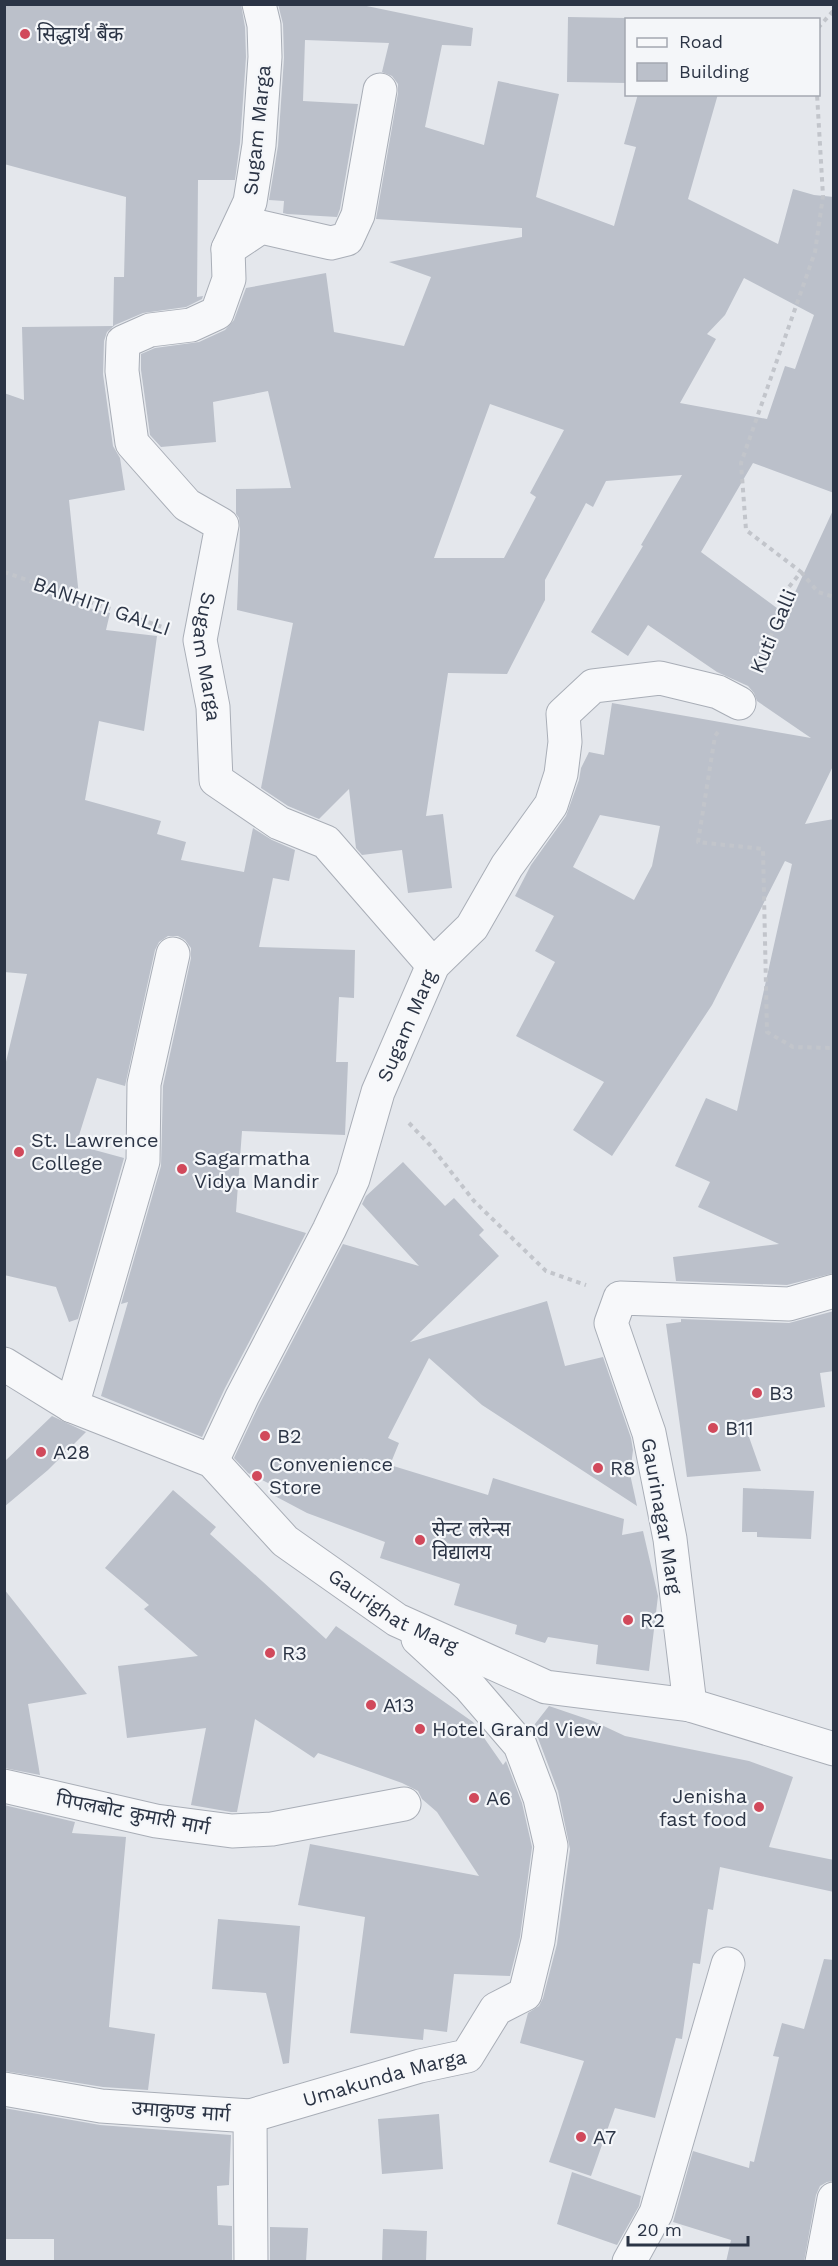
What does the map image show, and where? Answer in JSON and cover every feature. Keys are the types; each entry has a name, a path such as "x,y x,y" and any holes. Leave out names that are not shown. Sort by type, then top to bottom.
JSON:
{"street":[{"name":"Sugam Marga","path":"259,4 264,25 265,57 260,146 250,202 228,249 229,279 217,313 191,325 150,330 123,342 122,371 132,443 187,505 222,525 200,640 213,707 216,780 279,823 326,842 433,965"},
{"path":"228,249 261,227 331,243 348,239 358,215 380,90"},
{"name":"Sugam Marg","path":"212,1461 353,1179 378,1092 433,965 472,927 507,866 551,805 561,774 565,742 563,714 593,686 660,678 718,692 739,703"},
{"path":"72,1406 142,1161 144,1084 173,954"},
{"path":"620,1298 789,1304 834,1291"},
{"name":"Gaurinagar Marg","path":"620,1298 611,1323 649,1433 670,1539 690,1705"},
{"name":"Gaurighat Marg","path":"4,1364 72,1406 212,1461 285,1540 397,1620 546,1687 690,1705 834,1749"},
{"name":"Umakunda Marga","path":"250,2116 420,2066 467,2056 496,2009 525,1994 538,1941 551,1846 540,1798 520,1745 470,1687 397,1620"},
{"name":"पिपलबोट कुमारी मार्ग","path":"4,1786 156,1821 232,1831 272,1829 404,1804"},
{"path":"628,2262 656,2213 728,1964"},
{"name":"उमाकुण्ड मार्ग","path":"4,2089 101,2106 250,2116 251,2262"},
{"path":"822,2262 834,2199"}],"path":[{"path":"820,27 834,10"},
{"name":"Kuti Galli","path":"817,96 823,196 815,252 741,463 746,530 801,572 789,587 751,685 715,736 698,842 763,849 767,1032 793,1047 834,1048"},
{"name":"BANHITI GALLI","path":"4,572 200,640"},
{"path":"801,572 818,592 834,597"},
{"path":"378,1092 430,1145 474,1201 546,1271 620,1298"}],"building":[{"path":"4,4 241,4 245,27 246,57 235,180 198,180 197,297 203,296 202,299 186,307 143,313 115,325 107,332 104,341 103,374 113,446 120,458 125,490 69,500 80,606 110,613 106,630 157,636 144,731 99,721 85,800 161,821 157,834 186,842 181,860 244,872 253,828 272,840 295,850 289,881 273,878 259,947 355,950 354,998 339,997 336,1062 348,1062 345,1135 242,1131 236,1212 306,1233 202,1437 101,1396 128,1302 121,1304 161,1166 163,1086 191,958 191,948 185,940 178,936 168,936 159,942 155,950 125,1086 97,1078 76,1145 124,1158 78,1319 69,1322 56,1287 4,1275 4,1070 27,974 4,972 4,393 24,400 22,327 113,326 114,277 124,277 126,197 4,164"},
{"path":"278,4 357,4 473,28 471,46 442,45 425,127 484,145 498,81 559,94 536,197 614,226 636,147 624,144 637,96 717,96 688,199 778,244 793,189 814,195 834,197 834,493 753,463 701,552 785,614 834,508 834,764 805,824 834,819 834,1273 787,1285 676,1281 673,1257 779,1244 698,1207 710,1182 675,1166 706,1098 737,1111 792,864 785,861 712,1005 612,1156 573,1130 604,1082 516,1036 555,962 535,951 554,916 515,896 531,865 566,816 581,768 589,752 604,755 612,703 811,738 757,701 748,686 717,672 648,625 628,656 591,632 643,546 641,545 682,475 606,481 593,507 586,503 545,580 545,600 507,674 448,673 426,816 443,814 452,888 408,893 402,850 362,855 356,848 349,789 319,819 288,806 261,788 293,623 237,610 240,528 236,514 236,489 291,488 268,391 213,402 216,442 161,447 150,435 141,354 155,348 199,342 225,330 234,320 246,288 326,273 334,332 404,346 431,277 389,262 522,237 522,228 376,219 398,93 398,84 392,76 382,72 389,43 305,40 303,101 358,104 337,217 283,213 284,201 269,200 278,146 284,58 283,24","holes":["744,278 814,315 795,369 785,366 767,419 680,403 716,339 707,334 725,315","490,404 564,430 530,493 536,497 504,558 434,558","600,815 660,826 652,866 634,900 573,867"]},
{"path":"568,17 627,18 625,18 625,83 567,82"},
{"path":"403,1162 445,1206 454,1198 484,1230 479,1235 499,1256 410,1342 547,1301 565,1366 603,1357 631,1438 633,1450 630,1474 637,1506 482,1405 429,1358 388,1438 399,1443 390,1465 488,1495 493,1478 624,1519 622,1535 643,1531 658,1596 649,1671 596,1664 598,1645 548,1637 545,1643 515,1634 517,1625 454,1605 460,1584 380,1558 385,1542 307,1513 273,1495 276,1487 248,1473 234,1458 343,1244 419,1266 362,1204 366,1196"},
{"path":"834,1311 834,1371 820,1373 825,1407 743,1420 761,1471 687,1477 666,1324 681,1322 681,1319 789,1323"},
{"name":"A28","path":"52,1416 86,1432 48,1470 4,1507 4,1462"},
{"path":"743,1488 814,1491 811,1539 757,1537 757,1532 742,1532"},
{"path":"173,1490 216,1527 210,1534 326,1639 336,1626 473,1722 503,1765 506,1761 522,1803 532,1847 520,1937 510,1976 454,1974 447,2032 424,2029 423,2040 350,2033 365,1917 298,1905 310,1844 479,1876 437,1812 422,1799 418,1791 318,1753 314,1758 255,1719 237,1812 191,1805 206,1728 127,1738 118,1666 198,1656 144,1609 149,1605 105,1568"},
{"path":"4,1589 87,1694 28,1704 40,1775 4,1768"},
{"path":"549,1706 593,1721 625,1736 749,1761 793,1777 769,1847 834,1860 834,1892 720,1867 713,1910 708,1909 700,1964 693,1963 682,2039 676,2038 655,2118 615,2108 591,2176 549,2162 584,2061 520,2043 528,2013 539,2006 543,1998 557,1944 570,1849 558,1791 538,1738 531,1729"},
{"path":"4,1805 75,1822 72,1833 126,1837 109,2027 155,2034 148,2090 103,2087 4,2071"},
{"path":"218,1919 300,1926 289,2063 283,2064 266,1993 212,1989"},
{"path":"824,1959 834,1960 834,2181 820,2186 816,2195 804,2262 726,2262 731,2240 673,2222 693,2151 749,2168 750,2161 754,2162 779,2057 773,2056 782,2023 804,2029"},
{"path":"4,2108 100,2125 231,2135 229,2185 217,2186 218,2225 232,2226 232,2262 54,2262 54,2239 4,2239"},
{"path":"439,2114 443,2169 382,2174 378,2119"},
{"path":"572,2172 641,2196 639,2206 617,2245 557,2224"},
{"path":"270,2227 308,2228 306,2262 270,2262"},
{"path":"383,2229 427,2231 426,2262 382,2262"}],"place":[{"name":"सिद्धार्थ बैंक","path":"25,34"},
{"name":"St. Lawrence College","path":"19,1152"},
{"name":"Sagarmatha Vidya Mandir","path":"182,1169"},
{"name":"B3","path":"757,1393"},
{"name":"B11","path":"713,1428"},
{"name":"B2","path":"265,1436"},
{"name":"A28","path":"41,1452"},
{"name":"R8","path":"598,1468"},
{"name":"Convenience Store","path":"257,1476"},
{"name":"सेन्ट लरेन्स विद्यालय","path":"420,1540"},
{"name":"R2","path":"628,1620"},
{"name":"R3","path":"270,1653"},
{"name":"A13","path":"371,1705"},
{"name":"Hotel Grand View","path":"420,1729"},
{"name":"A6","path":"474,1798"},
{"name":"Jenisha fast food","path":"759,1807"},
{"name":"A7","path":"581,2137"}]}
